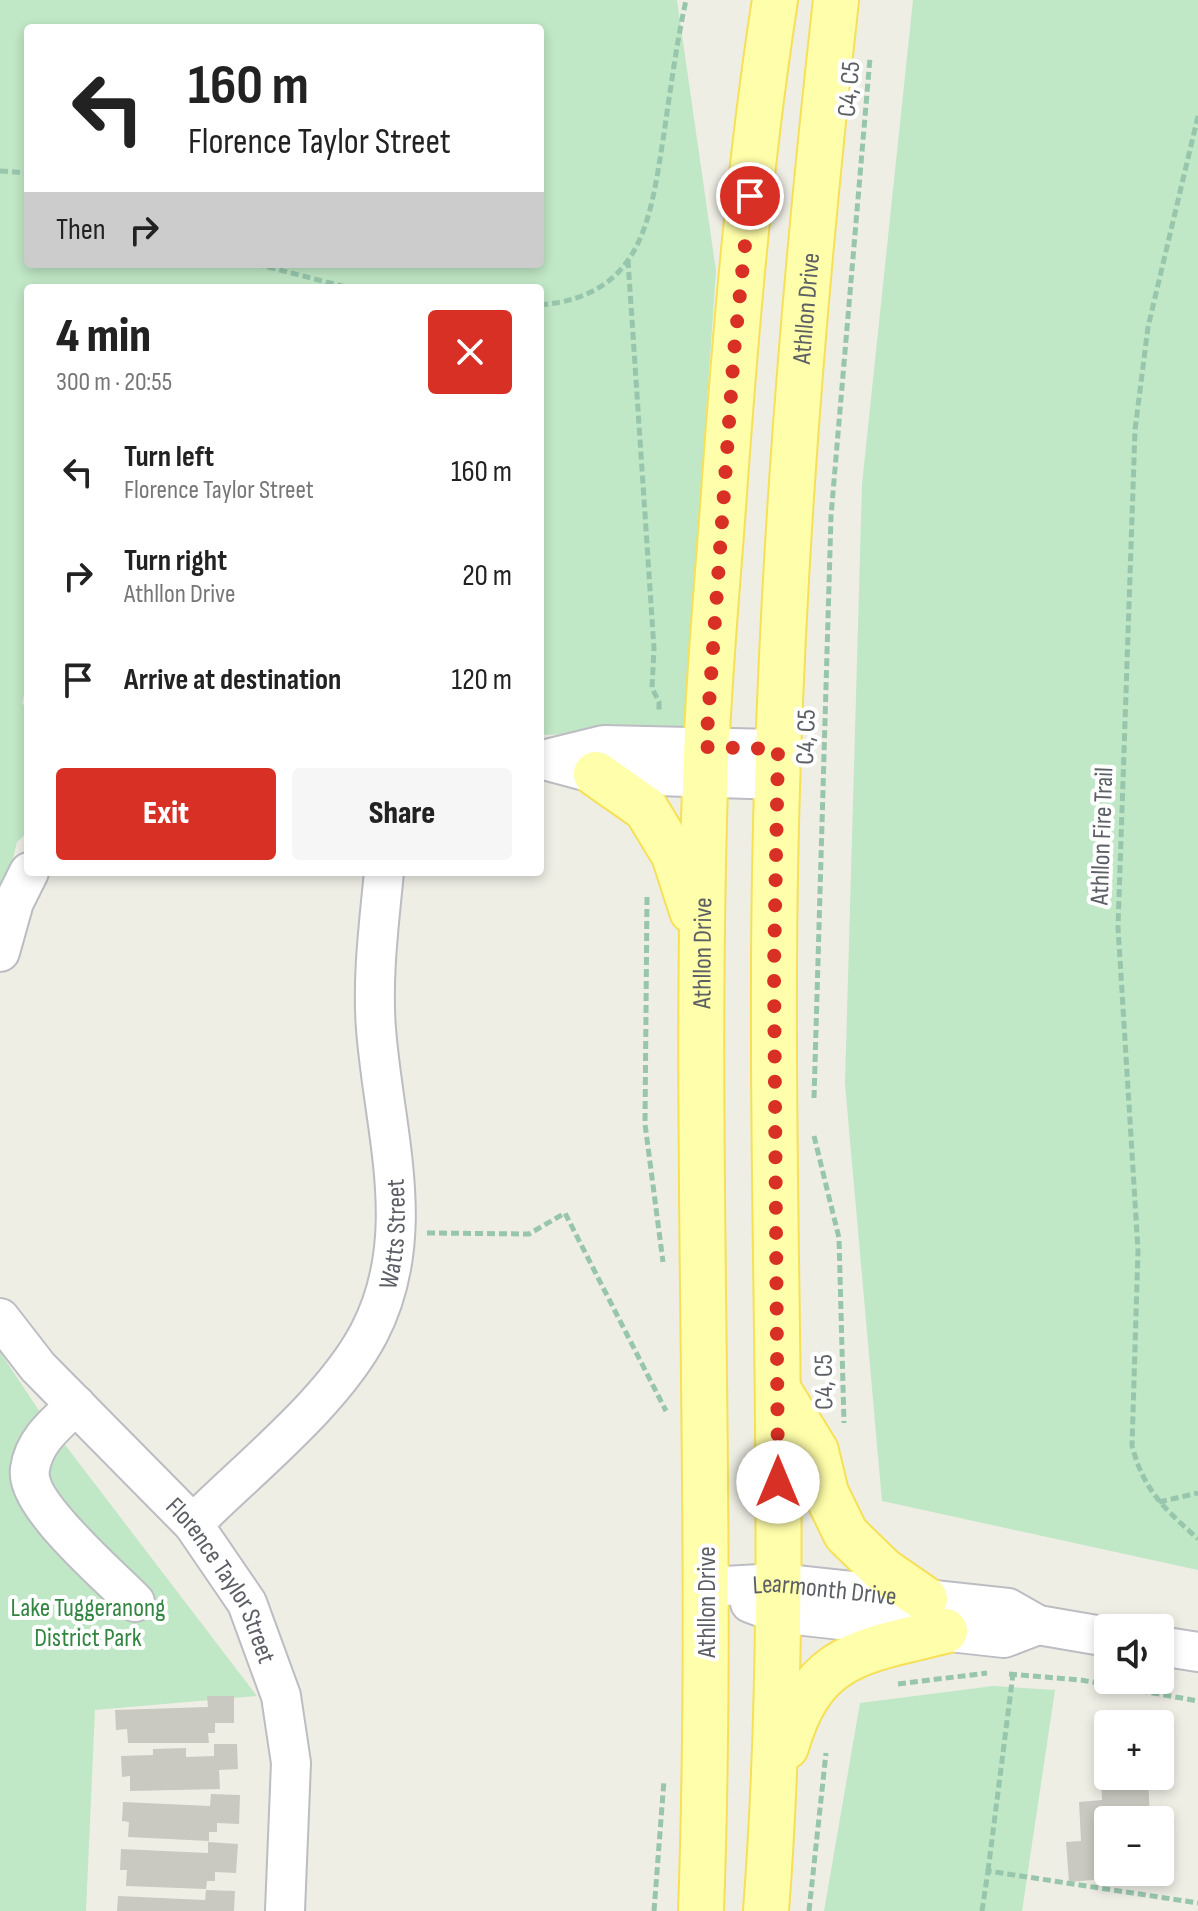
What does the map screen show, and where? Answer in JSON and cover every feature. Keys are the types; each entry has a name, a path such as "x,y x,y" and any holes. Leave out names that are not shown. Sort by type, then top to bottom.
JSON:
{"main road":[{"name":"Athllon Drive","path":"701,1911 707,1587 706,762 734,352 759,102 775,0"},
{"name":"Athllon Drive","path":"766,1911 776,1782 778,1389 774,983 778,765 789,501 808,254 836,0"},
{"path":"596,774 646,809 674,855 686,886 704,960"},
{"path":"776,1782 797,1711 819,1678 830,1669 887,1645 935,1615 846,1534 826,1493 816,1451 778,1389"}],"street":[{"path":"544,759 604,745 658,746 706,762"},
{"path":"544,759 596,774 706,762 778,765"},
{"path":"0,952 14,902 27,876"},
{"name":"Watts Street","path":"193,1524 339,1379 369,1334 380,1308 396,1233 398,1193 376,1028 377,939 384,876"},
{"name":"Florence Taylor Street","path":"0,1318 38,1367 193,1524 247,1603 281,1696 291,1763 285,1911"},
{"path":"76,1405 41,1439 29,1470 32,1489 50,1514 135,1602"},
{"name":"Learmonth Drive","path":"707,1587 935,1615 1004,1638 1038,1625 1094,1635"},
{"path":"1174,1648 1198,1652"}],"path":[{"path":"544,304 579,297 602,285 628,260 647,225 686,0"},
{"name":"C4, C5","path":"814,1102 831,516 871,47"},
{"name":"Athllon Fire Trail","path":"1198,116 1148,327 1135,430 1118,911 1138,1250 1132,1446 1140,1475 1159,1502 1198,1539"},
{"path":"0,171 24,173"},
{"path":"628,260 654,649 652,688 659,702 658,746"},
{"path":"272,268 334,284"},
{"path":"647,889 645,1124 664,1275"},
{"name":"C4, C5","path":"813,1134 839,1238 844,1434"},
{"path":"396,1233 529,1234 565,1213 672,1423"},
{"path":"672,1406 672,1414"},
{"path":"1159,1502 1198,1493"},
{"path":"891,1685 993,1672"},
{"path":"1003,1673 1081,1680 1198,1701"},
{"path":"982,1911 1013,1674"},
{"path":"809,1911 829,1739"},
{"path":"654,1911 665,1770"},
{"path":"988,1871 1198,1903"}],"green space":[{"path":"0,0 677,0 716,271 684,731 544,735 544,284 24,284 24,836 17,842 0,912"},
{"path":"913,0 1198,0 1198,1570 882,1501 845,1084 862,484"},
{"name":"Lake Tuggeranong District Park","path":"0,1352 40,1412 257,1696 95,1710 86,1911 0,1911"},
{"path":"993,1686 1055,1690 1022,1911 824,1911 860,1703"}],"building":[{"path":"207,1696 234,1696 234,1723 215,1723 215,1733 208,1733 209,1743 128,1743 127,1729 116,1730 115,1710 208,1707"},
{"path":"214,1744 237,1744 238,1769 219,1770 220,1789 130,1791 130,1776 122,1777 121,1756 153,1755 153,1749 186,1748 186,1757 214,1756"},
{"path":"1101,1790 1149,1790 1149,1806 1094,1806 1094,1880 1069,1882 1066,1842 1081,1841 1079,1802 1102,1800"},
{"path":"211,1794 240,1795 239,1824 217,1823 217,1832 209,1832 209,1841 128,1837 129,1822 122,1821 123,1802 210,1806"},
{"path":"208,1842 238,1844 236,1873 215,1872 215,1881 207,1881 206,1889 126,1886 127,1870 120,1870 121,1849 208,1853"},
{"path":"206,1890 235,1891 234,1911 117,1911 118,1896 205,1900"}],"route":[{"path":"750,196 734,352 706,747 778,749 774,968 778,1482"}]}
